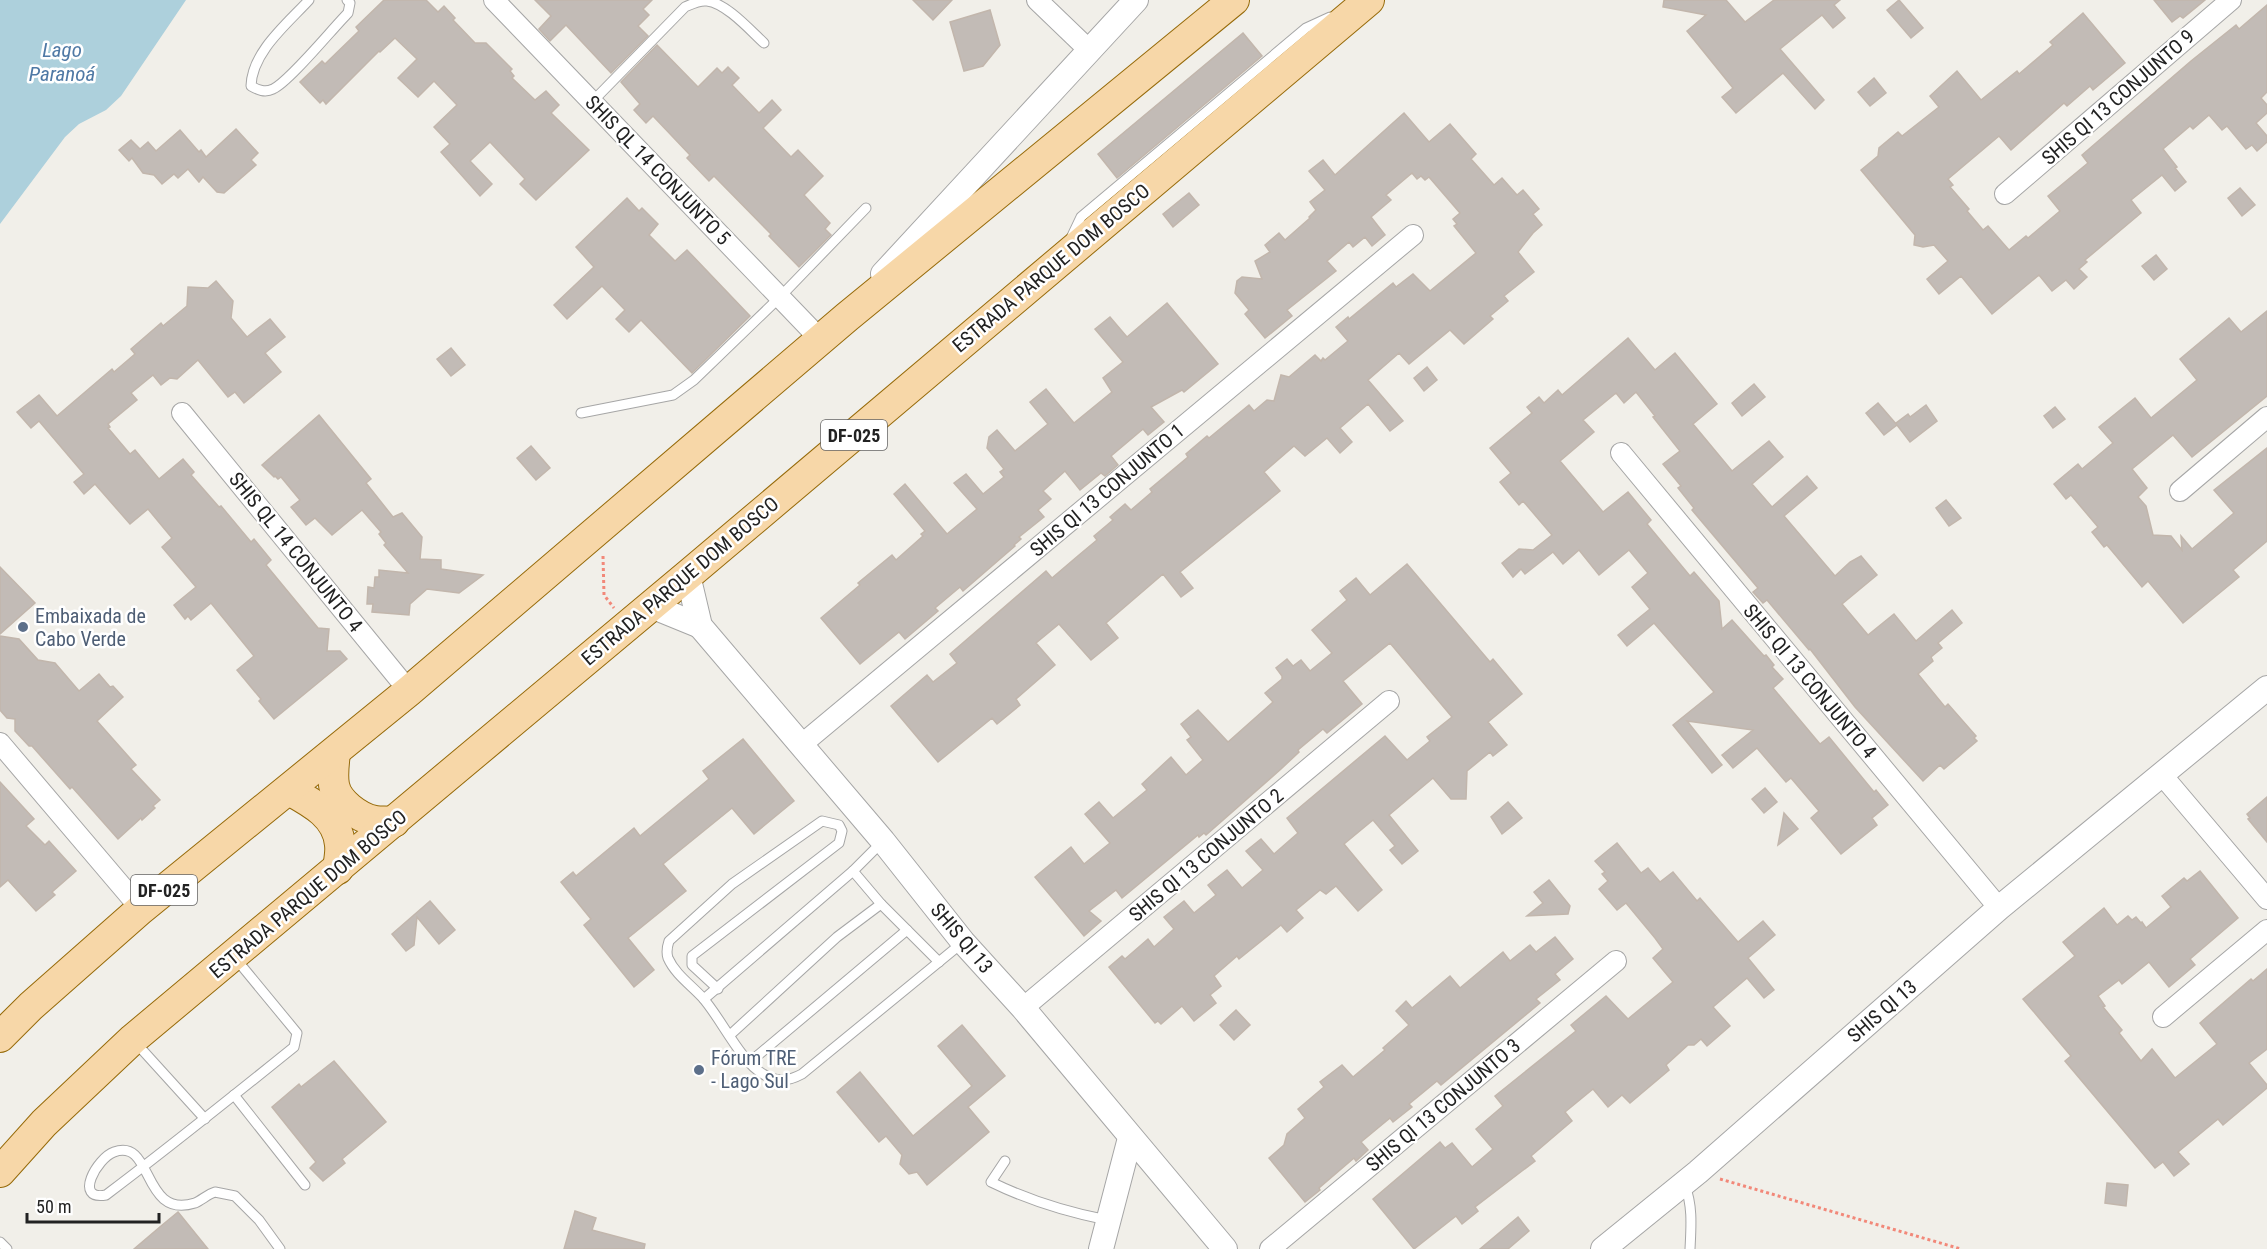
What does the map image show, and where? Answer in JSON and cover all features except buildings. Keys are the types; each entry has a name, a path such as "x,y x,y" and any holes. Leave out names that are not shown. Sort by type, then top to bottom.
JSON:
{"main road":[{"name":"DF-025","path":"0,1037 31,1006 141,909 409,691 847,317 1234,0"},
{"name":"ESTRADA PARQUE DOM BOSCO","path":"0,1172 44,1123 133,1039 628,626 1369,0"},
{"path":"335,752 334,788 343,803 358,814 374,821 394,822"},
{"path":"289,790 316,806 332,822 340,845 338,869"}],"street":[{"name":"SHIS QL 14 CONJUNTO 5","path":"494,0 822,340"},
{"path":"1038,0 1089,50"},
{"path":"847,317 892,264 1136,0"},
{"name":"SHIS QI 13 CONJUNTO 9","path":"2005,194 2231,0"},
{"name":"SHIS QI 13 CONJUNTO 1","path":"801,745 1413,235"},
{"name":"SHIS QL 14 CONJUNTO 4","path":"182,413 409,691"},
{"path":"2180,491 2267,417"},
{"name":"SHIS QI 13 CONJUNTO 4","path":"1622,453 1999,908"},
{"name":"SHIS QI 13","path":"688,575 700,626 883,842 963,942 1023,1008 1225,1249"},
{"name":"SHIS QI 13","path":"651,606 700,626"},
{"name":"SHIS QI 13","path":"1603,1249 1691,1178 1999,908 2267,688"},
{"name":"SHIS QI 13 CONJUNTO 2","path":"1023,1008 1389,702"},
{"path":"0,743 141,909"},
{"path":"2162,775 2267,899"},
{"path":"2163,1017 2267,930"},
{"name":"SHIS QI 13 CONJUNTO 3","path":"1270,1249 1616,961"},
{"path":"1101,1249 1130,1138"}],"lane":[{"path":"309,0 261,55 251,75 251,86 260,91 273,89 287,78 348,13 350,3 347,0"},
{"path":"592,102 685,7 695,2 707,1 724,7 764,43"},
{"path":"581,413 673,395 694,381 866,208"},
{"path":"718,989 692,965 692,956 839,843 842,839 839,825 822,821 732,884 669,940 666,952 674,968 704,999 750,1062 762,1074 776,1080 789,1081 802,1074 963,942"},
{"path":"704,999 853,871 883,842"},
{"path":"853,871 881,904 939,962"},
{"path":"730,1035 837,937 881,904"},
{"path":"750,1062 907,930"},
{"path":"234,956 297,1033 294,1047 205,1119 144,1167 106,1195 100,1196 93,1193 89,1182 93,1173 110,1154 120,1150 130,1153 138,1157 144,1167 157,1195 164,1200 176,1204 196,1202 215,1192 235,1196 259,1220 280,1249"},
{"path":"133,1039 205,1119"},
{"path":"234,1095 304,1185"},
{"path":"1005,1161 991,1182 1061,1210 1109,1220"},
{"path":"1690,1249 1691,1178"},
{"path":"0,1242 7,1249"}],"path":[{"path":"592,535 603,547 604,596 628,626"},
{"path":"1691,1178 1960,1249"}],"water":[{"name":"Lago Paranoá","path":"0,0 186,0 121,96 106,110 79,124 65,137 0,224"}],"place":[{"name":"Embaixada de Cabo Verde","path":"23,627"},
{"name":"Fórum TRE - Lago Sul","path":"699,1070"}]}
